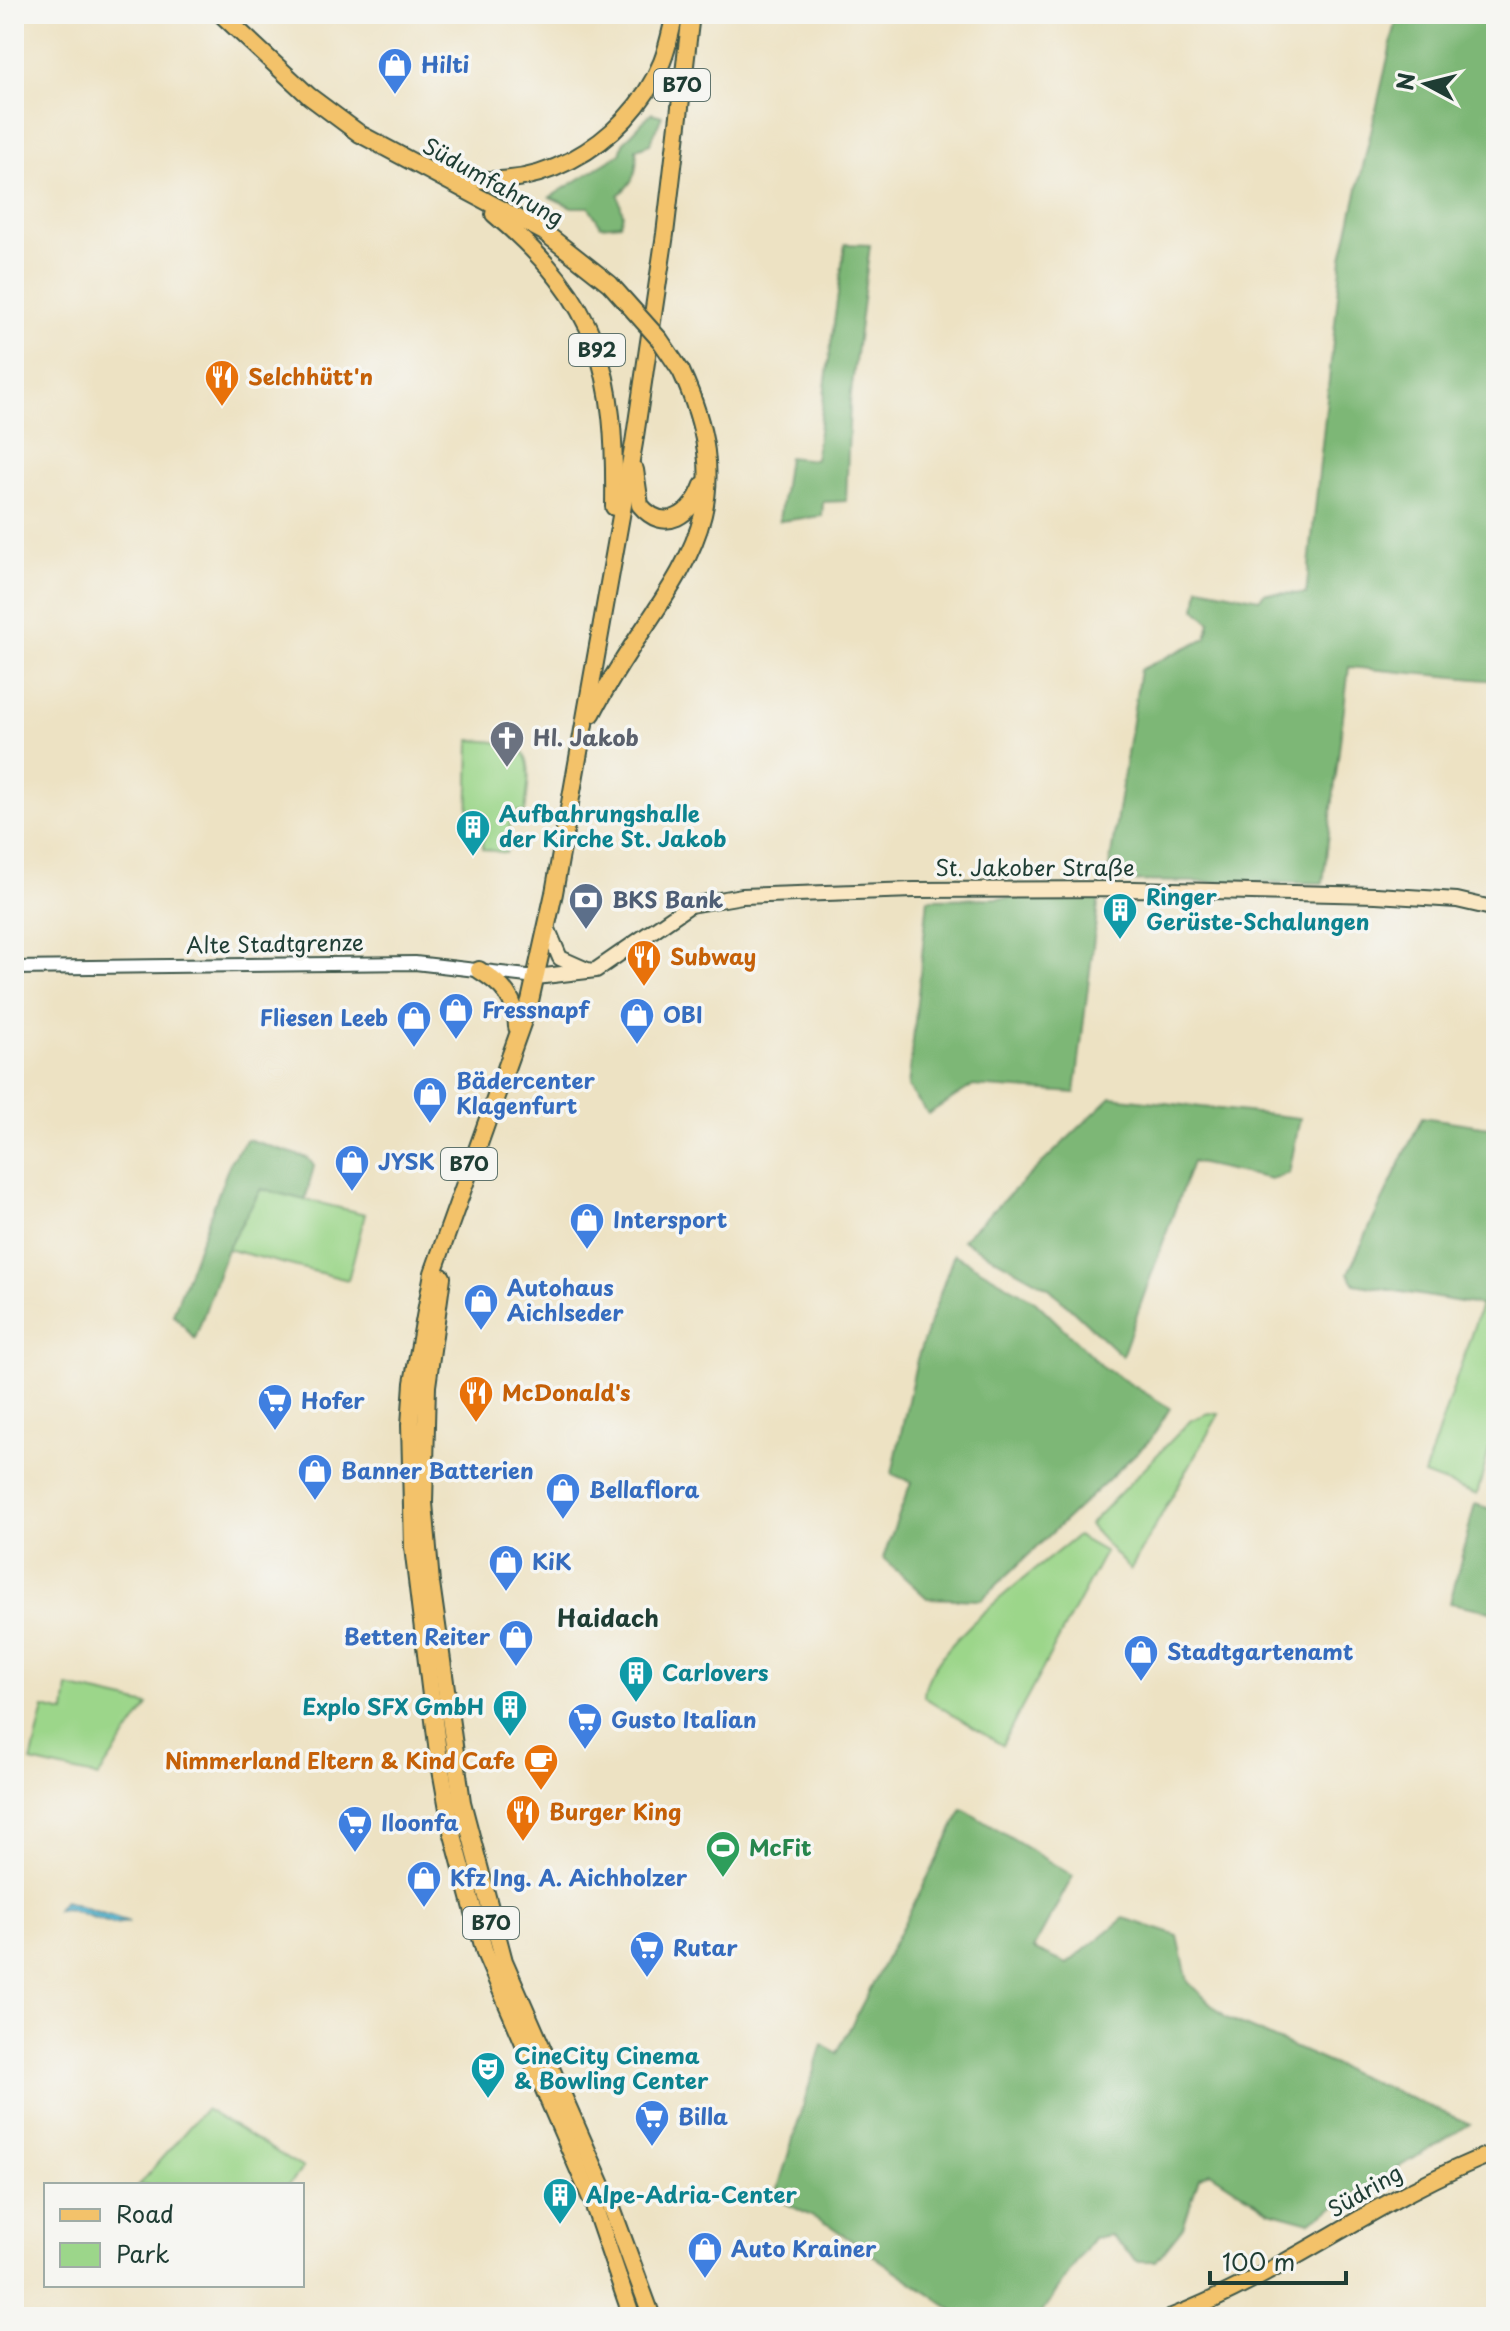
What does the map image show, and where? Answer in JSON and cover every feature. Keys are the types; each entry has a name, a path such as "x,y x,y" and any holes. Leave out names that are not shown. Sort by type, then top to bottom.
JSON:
{"main road":[{"name":"Südumfahrung","path":"221,14 309,96 360,134 544,232 610,284 660,340 681,371 702,425 708,473 706,502 694,548 619,664 583,734"},
{"name":"B92","path":"387,149 470,179 511,180 557,168 598,143 626,118 661,64 675,14"},
{"name":"B70","path":"632,2317 593,2203 485,1953 446,1752 424,1584 410,1425 426,1307 444,1244 518,1034 536,977 547,927 634,443 665,234 691,14"},
{"name":"B92","path":"472,195 548,263 579,306 604,367 615,430 613,550"},
{"path":"634,443 636,493 640,505 656,518 667,519 687,512 696,503 708,473"},
{"name":"St. Jakober Straße","path":"536,977 596,970 690,905 742,896 914,890 1149,889 1376,895 1457,900 1496,909"},
{"path":"547,927 560,958 578,969 596,970"},
{"path":"479,970 501,984 512,999 518,1034"},
{"name":"B70","path":"417,1501 444,1244"},
{"path":"410,1425 425,1440"},
{"name":"B70","path":"454,1802 496,1939 610,2203 652,2317"},
{"name":"Südring","path":"1172,2317 1246,2284 1450,2169 1496,2152"}],"street":[{"name":"Alte Stadtgrenze","path":"14,968 425,963 536,977"}],"green space":[{"path":"1398,14 1496,14 1496,681 1349,667 1323,883 1107,881 1140,670 1206,638 1210,622 1196,609 1199,587 1259,599 1265,593 1306,594 1342,258"},
{"path":"651,113 662,116 650,144 636,149 634,175 618,195 623,214 620,224 601,226 589,207 572,207 550,197 620,154 623,143"},
{"path":"845,244 870,245 850,401 846,501 823,502 822,516 779,521 788,457 815,460"},
{"path":"470,740 491,741 517,748 528,763 525,812 512,812 506,853 483,849 483,828 468,828"},
{"path":"1099,897 1075,1093 972,1086 928,1114 908,1087 928,899"},
{"path":"1111,1097 1300,1118 1289,1173 1271,1179 1192,1162 1122,1356 1049,1288 962,1240"},
{"path":"1422,1117 1496,1128 1496,1308 1355,1284 1348,1273"},
{"path":"247,1139 308,1158 314,1166 305,1200 261,1189 227,1249 195,1339 173,1314 231,1160"},
{"path":"261,1189 365,1214 348,1280 227,1249"},
{"path":"954,1254 1035,1301 1104,1368 1170,1408 1151,1439 981,1600 927,1598 883,1558 911,1482 892,1474 917,1359"},
{"path":"1481,1305 1496,1308 1496,1425 1477,1495 1424,1475"},
{"path":"1209,1413 1219,1414 1130,1570 1089,1525 1191,1420"},
{"path":"1475,1504 1496,1511 1496,1612 1450,1603"},
{"path":"1077,1536 1105,1552 1002,1745 924,1697 929,1678 942,1656 962,1633"},
{"path":"68,1687 148,1705 98,1777 31,1762 44,1708 65,1713"},
{"path":"963,1809 1073,1876 1033,1949 1067,1964 1124,1918 1178,1936 1188,1982 1226,2018 1470,2124 1310,2222 1270,2211 1210,2172 1199,2178 1183,2227 1156,2261 1137,2261 1110,2235 1093,2238 1039,2317 963,2317 829,2225 775,2198 822,2044 837,2053"},
{"path":"205,2109 303,2168 291,2183 140,2183"}],"water":[{"path":"64,1901 129,1922 113,1924 67,1909 56,1910"}],"place":[{"name":"Hilti","path":"395,96"},
{"name":"Selchhütt'n","path":"222,408"},
{"name":"Hl. Jakob","path":"507,769"},
{"name":"Aufbahrungshalle der Kirche St. Jakob","path":"473,858"},
{"name":"BKS Bank","path":"586,931"},
{"name":"Ringer Gerüste-Schalungen","path":"1120,941"},
{"name":"Subway","path":"644,988"},
{"name":"Fressnapf","path":"456,1041"},
{"name":"OBI","path":"637,1046"},
{"name":"Fliesen Leeb","path":"414,1049"},
{"name":"Bädercenter Klagenfurt","path":"430,1125"},
{"name":"JYSK","path":"352,1193"},
{"name":"Intersport","path":"587,1251"},
{"name":"Autohaus Aichlseder","path":"481,1332"},
{"name":"McDonald's","path":"476,1424"},
{"name":"Hofer","path":"275,1432"},
{"name":"Banner Batterien","path":"315,1502"},
{"name":"Bellaflora","path":"563,1521"},
{"name":"KiK","path":"506,1593"},
{"name":"Betten Reiter","path":"516,1668"},
{"name":"Stadtgartenamt","path":"1141,1683"},
{"name":"Carlovers","path":"636,1704"},
{"name":"Explo SFX GmbH","path":"510,1738"},
{"name":"Gusto Italian","path":"585,1751"},
{"name":"Nimmerland Eltern & Kind Cafe","path":"541,1792"},
{"name":"Burger King","path":"523,1843"},
{"name":"Iloonfa","path":"355,1854"},
{"name":"McFit","path":"723,1879"},
{"name":"Kfz Ing. A. Aichholzer","path":"424,1909"},
{"name":"Rutar","path":"647,1979"},
{"name":"CineCity Cinema & Bowling Center","path":"488,2100"},
{"name":"Billa","path":"652,2148"},
{"name":"Alpe-Adria-Center","path":"560,2226"},
{"name":"Auto Krainer","path":"705,2280"}],"district":[{"name":"Haidach","path":"608,1619"}]}
